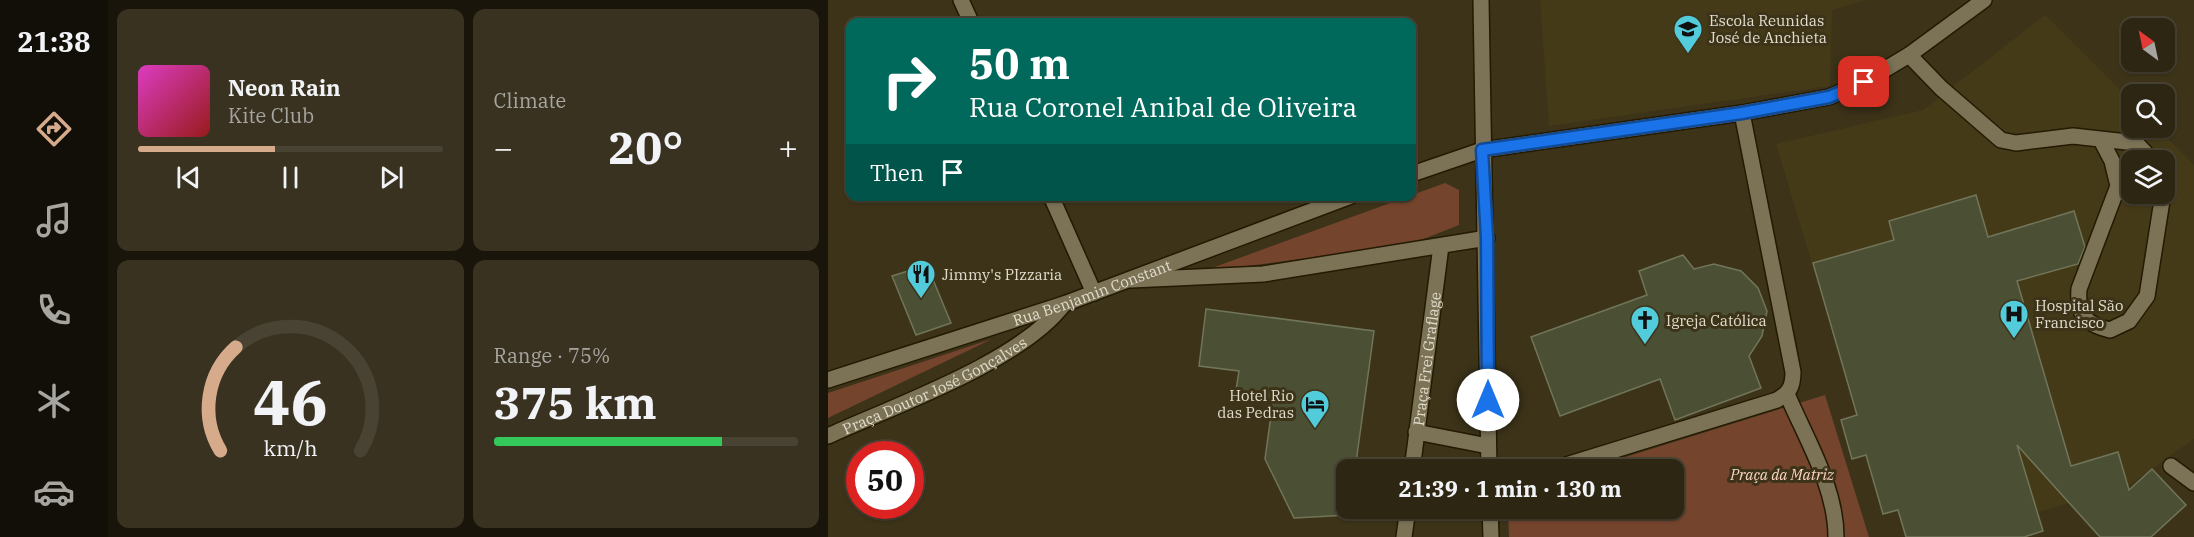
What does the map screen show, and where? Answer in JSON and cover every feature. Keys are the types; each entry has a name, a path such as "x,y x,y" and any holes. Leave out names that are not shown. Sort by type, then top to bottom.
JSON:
{"street":[{"path":"961,0 969,18"},
{"path":"1481,0 1482,150 1487,238 1489,459"},
{"path":"1416,173 1482,150 1742,113 1829,97 1864,82 1909,56 1984,0"},
{"path":"1909,56 1941,88 2001,140 2016,143 2073,136 2136,143 2143,150"},
{"path":"1586,459 1777,400 1787,394 1793,384 1793,372 1742,113"},
{"path":"2101,140 2112,161 2118,186 2079,289 2078,306 2091,325 2110,330 2129,321 2147,296 2161,204"},
{"path":"1052,201 1094,293"},
{"name":"Rua Benjamin Constant","path":"828,380 1064,304 1338,201"},
{"path":"1131,280 1263,274 1487,238"},
{"name":"Praça Frei Graflage","path":"1413,459 1441,246"},
{"name":"Praça Doutor José Gonçalves","path":"828,436 1003,354 1051,321 1064,304"},
{"path":"1787,394 1828,488 1836,517 1836,537"},
{"path":"1416,432 1488,446"},
{"path":"2171,466 2194,483"},
{"path":"1404,537 1406,519"},
{"path":"1490,519 1491,537"}],"shaded area":[{"name":"Escola Reunidas José de Anchieta","path":"1540,0 1865,0 1832,10 1830,86 1549,126"},
{"name":"Hospital São Francisco","path":"2045,15 2121,91 2121,138 2167,138 2194,165 2194,439 2128,486 2038,512 2043,531 2024,537 1906,537 1898,510 1883,514 1866,455 1852,459 1841,420 1857,414 1776,144 1923,110"}],"green space":[{"path":"1445,183 1459,190 1459,225 1408,245 1201,272 1396,201 1416,201 1416,194"},
{"path":"992,339 828,418 828,393"},
{"name":"Praça da Matriz","path":"1825,395 1869,537 1509,537 1508,519 1684,519 1684,459 1619,459"}],"building":[{"path":"1976,195 1988,237 2074,211 2085,247 2078,264 2017,281 2071,466 2118,452 2129,490 2152,469 2186,505 2151,537 2100,537 2017,445 2043,531 2024,537 1906,537 1898,510 1883,514 1866,455 1852,459 1841,420 1857,415 1813,263 1894,240 1889,221"},
{"name":"Igreja Católica","path":"1683,255 1694,269 1714,264 1741,271 1758,288 1767,311 1762,336 1749,356 1761,388 1675,420 1660,379 1560,416 1531,337 1647,295 1639,271"},
{"name":"Jimmy's PIzzaria","path":"927,265 951,323 916,335 892,276"},
{"name":"Hotel Rio das Pedras","path":"1206,309 1374,331 1357,459 1336,459 1336,516 1294,518 1265,459 1273,401 1235,396 1239,371 1199,366"}],"place":[{"name":"Escola Reunidas José de Anchieta","path":"1688,54"},
{"name":"Jimmy's PIzzaria","path":"921,300"},
{"name":"Hospital São Francisco","path":"2014,340"},
{"name":"Igreja Católica","path":"1645,346"},
{"name":"Hotel Rio das Pedras","path":"1315,430"}],"route":[{"path":"1488,400 1487,238 1482,150 1742,113 1829,97 1864,82"}]}
